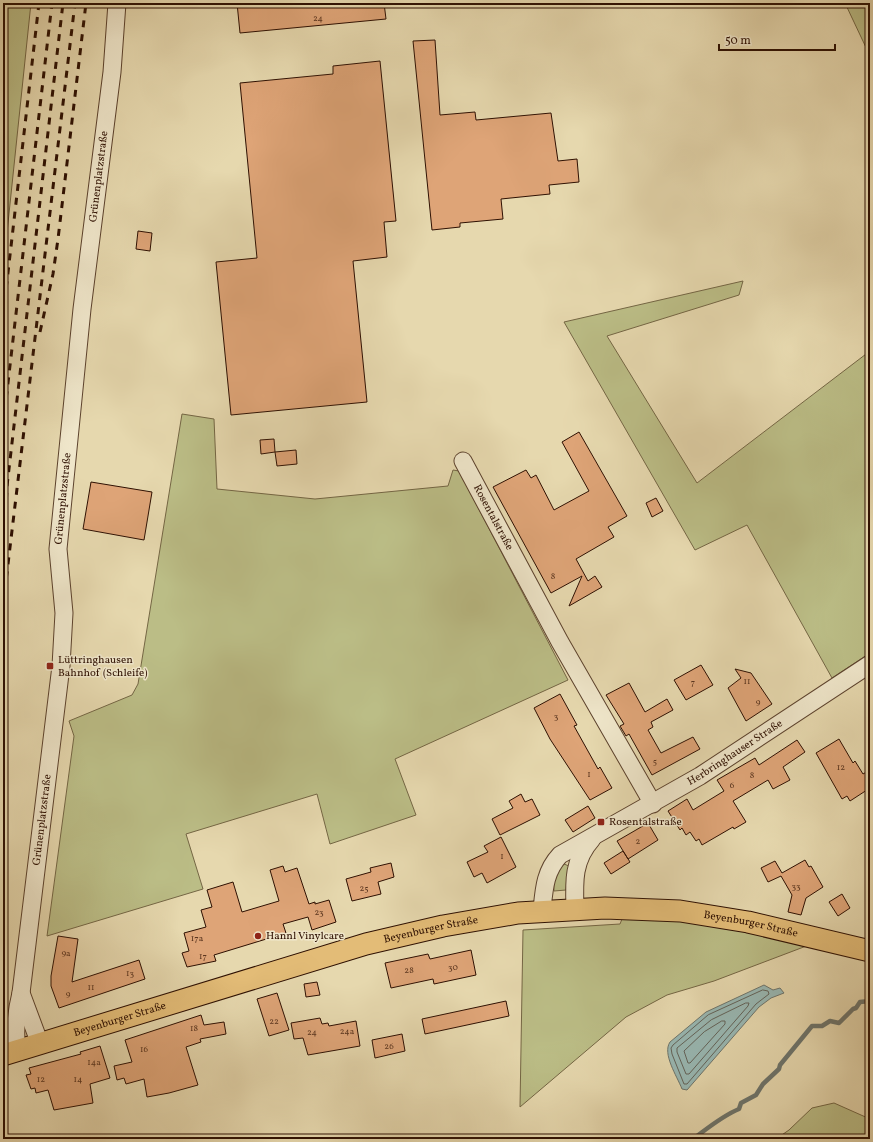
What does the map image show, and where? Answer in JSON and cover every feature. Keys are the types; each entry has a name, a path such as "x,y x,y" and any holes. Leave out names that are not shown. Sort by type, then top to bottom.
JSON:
{"main road":[{"name":"Beyenburger Straße","path":"10,1053 366,944 481,918 542,910 575,908 680,911 780,929 870,951"}],"street":[{"name":"Grünenplatzstraße","path":"10,1053 21,993 61,666 64,613 58,549 82,309 112,72 117,3"},
{"name":"Rosentalstraße","path":"463,461 560,642 653,804"},
{"name":"Herbringhauser Straße","path":"542,910 545,885 552,864 569,849 653,804 771,731 870,664"},
{"name":"Herbringhauser Straße","path":"575,908 574,878 577,864 582,849 596,834"},
{"name":"Grünenplatzstraße","path":"21,993 40,1044"}],"green space":[{"path":"3,3 31,3 3,271"},
{"path":"845,3 870,3 870,56"},
{"path":"743,281 739,295 607,336 697,483 870,351 870,653 832,678 747,525 695,550 564,322"},
{"path":"182,414 214,419 217,489 315,499 448,486 453,470 459,471 568,680 395,759 416,815 330,844 317,794 186,834 203,889 47,936 74,736 69,721 132,695 138,684"},
{"path":"564,864 569,866 566,890 554,891 555,876 558,869"},
{"path":"622,919 677,920 744,928 809,945 714,981 667,995 626,1017 520,1107 523,930 620,924"},
{"path":"834,1103 870,1119 870,1139 776,1139 789,1130 812,1108"}],"water":[{"path":"764,985 773,990 780,988 784,993 771,998 759,1007 687,1090 682,1089 669,1059 668,1047 670,1042 706,1012"}],"building":[{"path":"237,3 384,3 386,19 240,33"},
{"path":"435,40 440,115 475,112 476,120 551,113 558,161 577,159 579,182 549,185 550,194 501,199 503,219 460,223 460,227 432,230 413,41"},
{"path":"380,61 396,221 384,222 387,257 353,261 367,402 231,415 216,262 257,258 240,83 333,74 333,66"},
{"path":"138,231 152,233 150,251 136,249"},
{"path":"579,432 627,516 608,527 614,537 576,559 588,581 595,576 602,587 569,606 582,576 551,593 493,487 526,470 531,478 536,475 554,510 589,491 562,442"},
{"path":"274,439 275,452 261,454 260,440"},
{"path":"296,450 297,464 277,466 275,452"},
{"path":"91,482 152,492 144,540 83,529"},
{"path":"656,498 663,511 652,517 646,503"},
{"path":"701,665 713,685 686,700 674,680"},
{"path":"735,669 751,673 772,704 746,721 728,688 741,678"},
{"path":"629,683 645,712 667,699 673,710 651,722 653,727 648,730 661,753 693,737 700,749 652,775 629,734 626,736 620,726 624,724 606,695"},
{"path":"560,694 577,725 574,726 598,769 600,767 612,788 590,800 550,739 534,708"},
{"path":"839,739 853,763 855,761 863,774 870,770 870,788 850,801 847,796 842,799 816,753"},
{"path":"797,740 805,752 783,767 790,780 773,789 768,780 733,801 746,822 734,829 733,827 702,845 699,839 696,841 690,832 686,835 682,828 680,830 668,811 687,799 693,810 724,791 717,780 755,758 759,765"},
{"path":"521,794 525,802 532,799 540,815 500,835 492,819 513,808 509,801"},
{"path":"588,806 595,818 573,832 565,820"},
{"path":"648,823 658,840 628,859 617,841"},
{"path":"501,837 516,867 487,883 482,873 474,877 467,862 488,852 484,846"},
{"path":"623,851 630,862 611,874 604,863"},
{"path":"805,860 809,867 811,866 823,887 806,898 801,915 788,912 792,895 781,876 768,882 761,868 775,861 782,873"},
{"path":"391,863 394,877 378,882 381,894 352,901 346,879 371,872 370,868"},
{"path":"283,866 285,872 297,868 309,904 329,900 336,922 312,930 308,917 283,924 286,933 214,955 216,961 187,967 182,953 189,951 184,933 206,927 201,910 212,907 207,890 233,882 242,912 279,901 270,870"},
{"path":"842,894 850,908 838,916 829,902"},
{"path":"58,936 78,939 72,982 139,960 145,979 59,1008 51,986 51,976"},
{"path":"471,950 476,975 434,984 433,979 391,988 385,963 428,954 430,959"},
{"path":"317,982 320,995 306,997 304,984"},
{"path":"277,993 289,1030 269,1036 257,999"},
{"path":"506,1001 509,1016 425,1034 422,1019"},
{"path":"201,1015 204,1025 224,1022 226,1034 200,1039 201,1042 186,1047 198,1085 147,1097 144,1079 126,1084 124,1078 117,1080 114,1066 132,1062 125,1040"},
{"path":"320,1018 322,1024 328,1023 329,1026 356,1021 360,1046 308,1055 303,1038 294,1039 291,1023"},
{"path":"402,1034 405,1051 375,1058 372,1040"},
{"path":"100,1046 110,1078 90,1084 93,1103 54,1110 48,1090 36,1093 35,1088 31,1089 26,1075 31,1074 29,1068 81,1054 80,1052"}],"waterway":[{"path":"693,1139 721,1119 739,1109 741,1103 756,1095 763,1084 779,1069 780,1065 812,1026 822,1026 830,1021 839,1023 853,1009 856,1008 860,1002 870,1001"}],"railway":[{"path":"3,316 39,3"},
{"path":"3,426 52,3"},
{"path":"4,556 7,486 63,3"},
{"path":"3,606 75,3"},
{"path":"40,332 53,274 58,239 86,3"},
{"path":"3,708 6,692"}],"place":[{"name":"Lüttringhausen Bahnhof (Schleife)","path":"50,666"},
{"name":"Rosentalstraße","path":"601,822"},
{"name":"Hannl Vinylcare","path":"258,936"}]}
